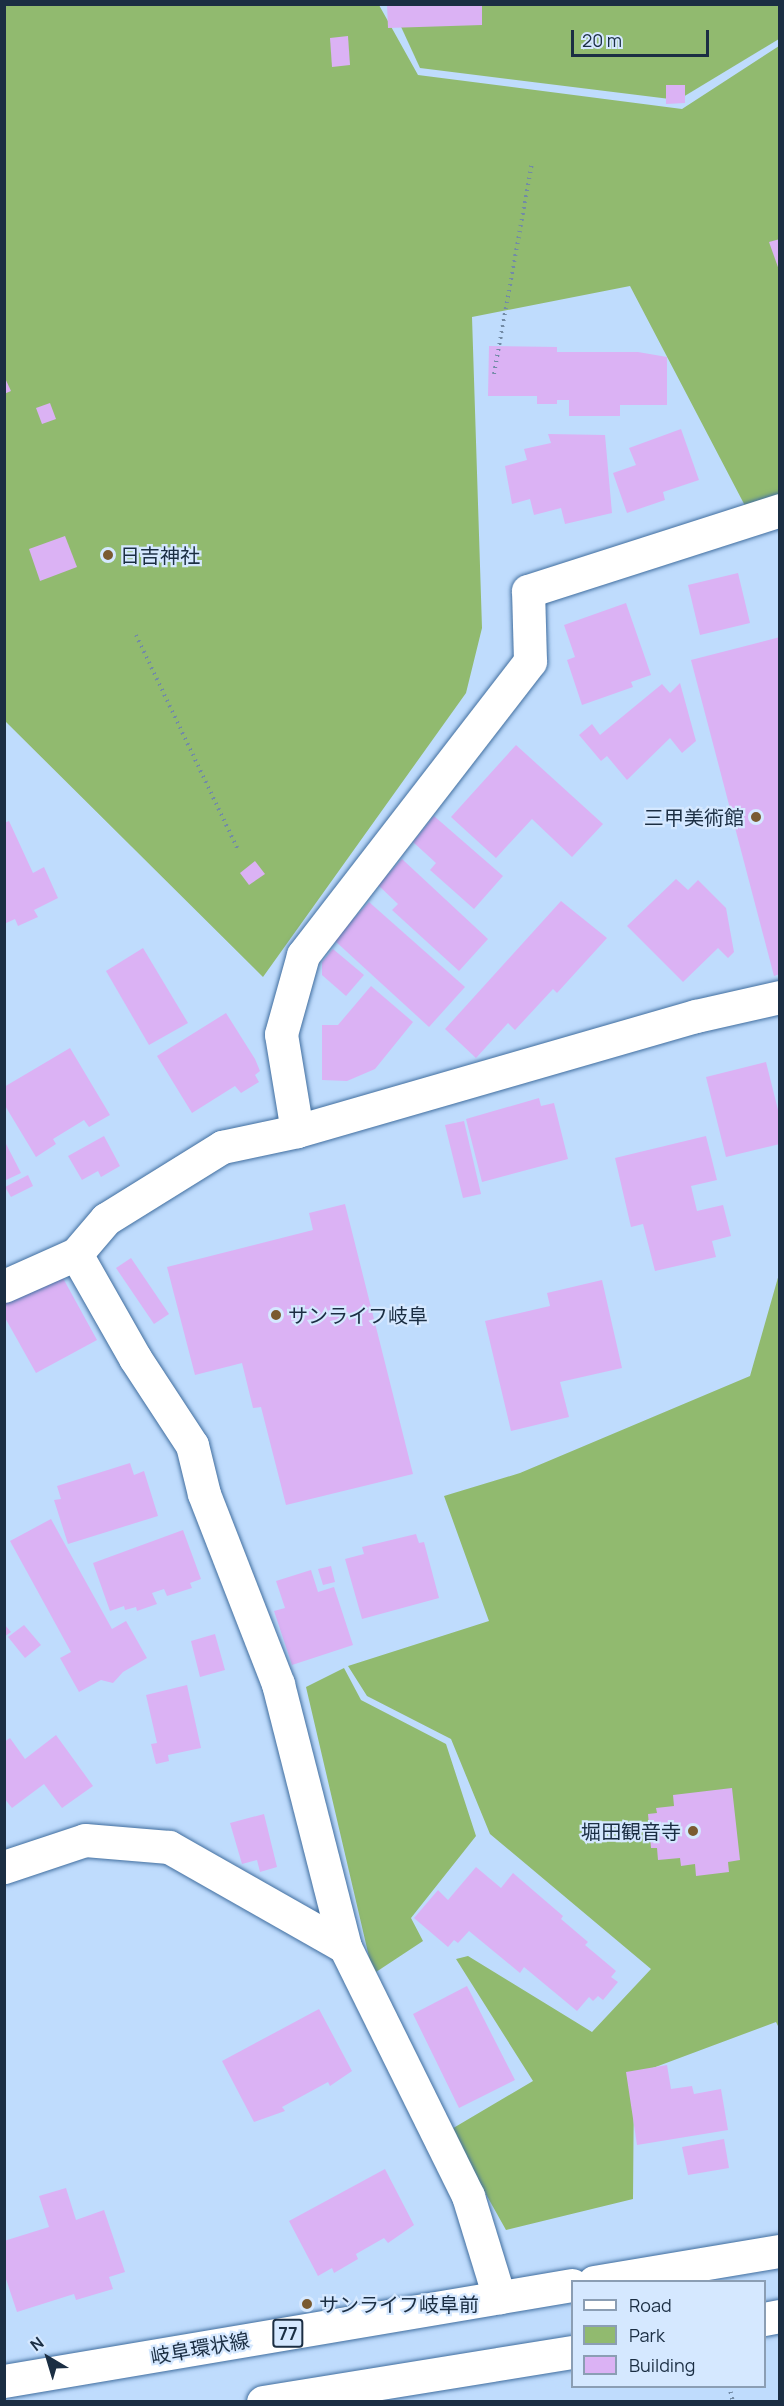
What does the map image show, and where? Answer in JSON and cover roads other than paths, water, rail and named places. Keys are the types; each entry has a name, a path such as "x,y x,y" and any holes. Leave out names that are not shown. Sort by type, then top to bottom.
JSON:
{"street":[{"path":"297,1131 281,1034 303,955 530,661 528,591 780,510"},
{"path":"4,1286 76,1254 106,1219 222,1147 297,1131 696,1016 780,997"},
{"path":"76,1254 135,1358 192,1445 204,1494 278,1684 345,1947 468,2196 499,2297"},
{"path":"4,1867 86,1840 169,1847 345,1947"},
{"path":"731,2259 780,2233"},
{"path":"606,2280 780,2251"},
{"name":"岐阜環状線","path":"4,2380 571,2285"},
{"path":"263,2402 571,2352"}],"place":[{"name":"日吉神社","path":"108,555"},
{"name":"三甲美術館","path":"756,817"},
{"name":"サンライフ岐阜","path":"276,1315"},
{"name":"堀田観音寺","path":"693,1831"},
{"name":"サンライフ岐阜前","path":"307,2304"}]}
